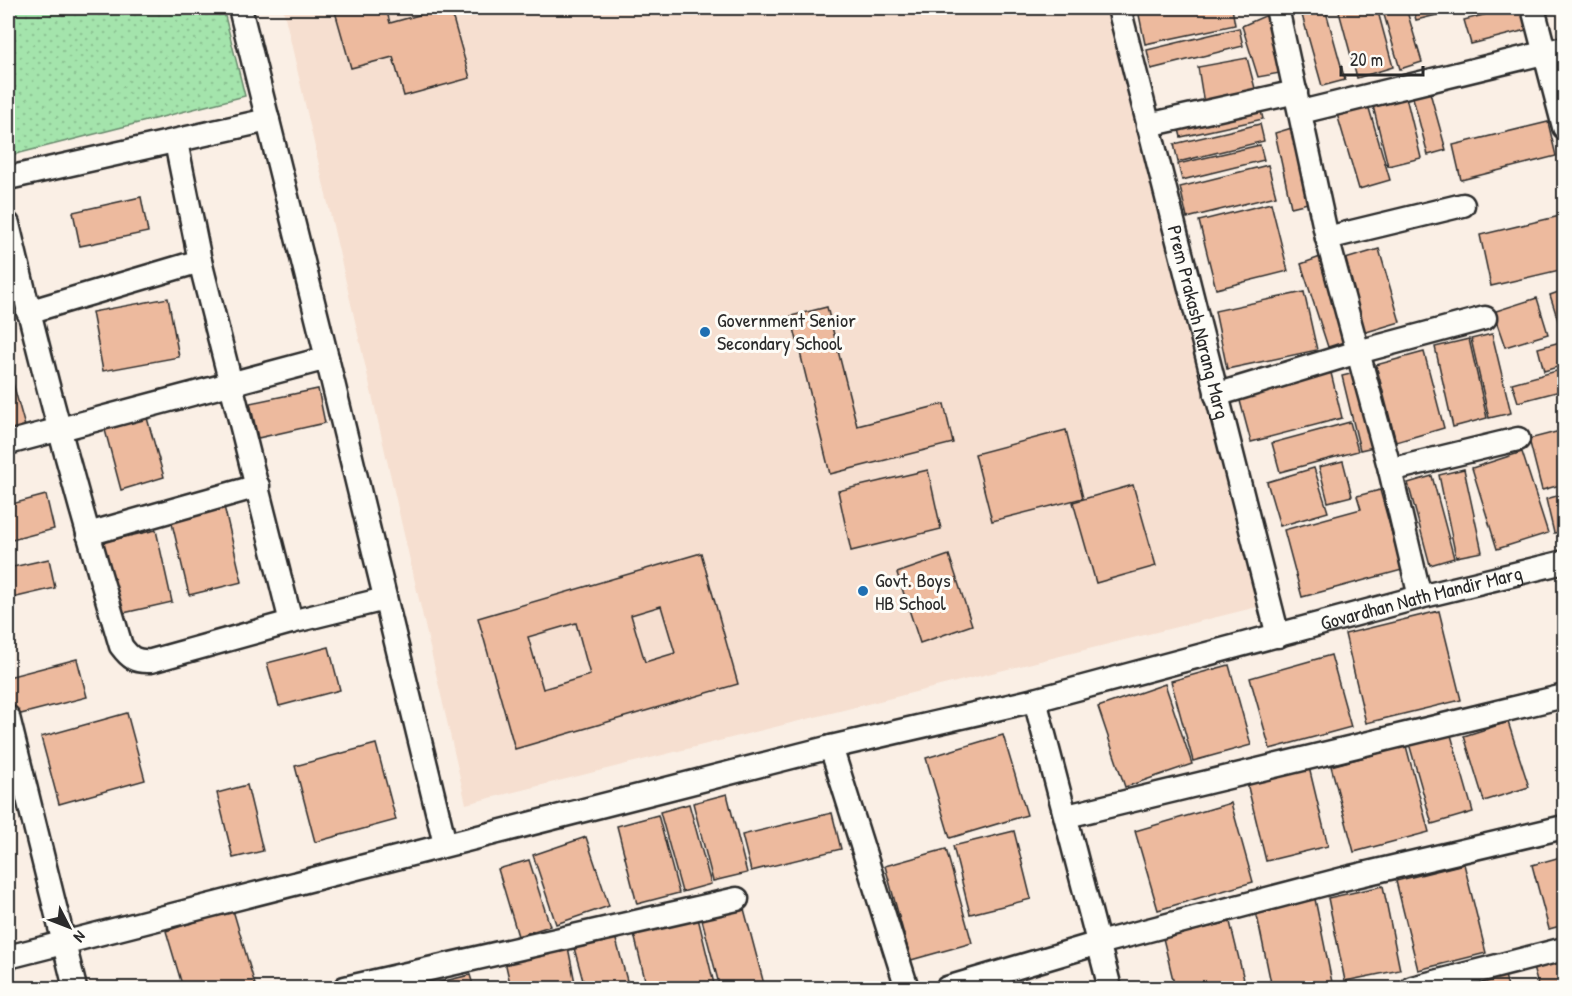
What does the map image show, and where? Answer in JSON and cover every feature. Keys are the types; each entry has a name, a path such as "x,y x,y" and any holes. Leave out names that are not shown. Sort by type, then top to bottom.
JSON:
{"street":[{"path":"240,8 445,844"},
{"name":"Prem Prakash Narang Marg","path":"1121,8 1148,125 1278,636"},
{"path":"1277,8 1326,238 1390,470 1420,597"},
{"path":"1533,8 1555,51 1564,127"},
{"path":"1148,125 1298,102 1555,51"},
{"path":"8,178 268,120"},
{"path":"176,142 200,261 291,622"},
{"path":"1326,238 1462,205"},
{"path":"8,224 28,312 88,534 122,646 130,658 138,661 151,660 385,599"},
{"path":"28,312 200,261"},
{"path":"1216,395 1358,352 1485,318"},
{"path":"8,442 327,358"},
{"path":"1390,470 1518,439"},
{"path":"88,534 258,486"},
{"name":"Govardhan Nath Mandir Marg","path":"8,957 831,747 1035,700 1420,597 1564,562"},
{"path":"1067,816 1564,696"},
{"path":"1035,700 1110,988"},
{"path":"8,717 75,988"},
{"path":"831,747 907,988"},
{"path":"947,988 1099,943 1351,877 1564,827"},
{"path":"345,988 737,899"},
{"path":"1412,988 1564,949"}],"shaded area":[{"path":"283,8 1113,8 1257,607 466,804"}],"green space":[{"path":"8,8 223,8 245,96 8,156"}],"building":[{"path":"334,8 386,8 390,23 450,8 470,78 404,96 393,57 351,68"},
{"path":"1232,8 1235,25 1145,44 1138,10"},
{"path":"1300,8 1325,8 1345,80 1322,86"},
{"path":"1338,8 1377,8 1393,67 1357,78"},
{"path":"1382,8 1406,8 1422,62 1400,69"},
{"path":"1413,8 1465,8 1416,20"},
{"path":"1510,8 1529,8 1534,28 1471,44 1464,20"},
{"path":"1267,15 1280,73 1258,77 1242,26"},
{"path":"1239,28 1243,46 1151,69 1147,50"},
{"path":"1247,58 1257,96 1204,104 1198,67"},
{"path":"1429,89 1446,150 1428,155 1412,94"},
{"path":"1406,97 1421,158 1388,166 1373,106"},
{"path":"1259,103 1263,119 1181,137 1177,122"},
{"path":"1368,105 1390,180 1359,189 1337,114"},
{"path":"1548,122 1556,156 1461,180 1453,145"},
{"path":"1260,124 1264,141 1178,162 1174,144"},
{"path":"1295,127 1312,202 1291,207 1275,133"},
{"path":"1260,145 1264,160 1182,180 1178,164"},
{"path":"1268,165 1276,196 1187,218 1180,187"},
{"path":"141,197 148,232 80,246 73,212"},
{"path":"1271,203 1288,271 1216,289 1199,221"},
{"path":"1564,215 1564,269 1491,286 1480,235"},
{"path":"1379,249 1400,322 1363,333 1342,260"},
{"path":"1323,256 1350,340 1328,347 1301,264"},
{"path":"1564,290 1564,332 1562,333 1550,295"},
{"path":"1304,292 1317,350 1227,369 1215,311"},
{"path":"168,298 179,357 103,371 92,312"},
{"path":"1537,298 1548,334 1505,347 1493,312"},
{"path":"827,307 857,426 944,404 953,443 830,474 791,316"},
{"path":"1492,334 1511,413 1489,418 1471,339"},
{"path":"1469,339 1487,418 1453,427 1435,347"},
{"path":"1564,341 1564,365 1544,371 1538,348"},
{"path":"1424,352 1444,428 1396,442 1376,365"},
{"path":"8,365 26,430 8,435"},
{"path":"1564,369 1564,390 1518,402 1512,383"},
{"path":"1359,372 1378,446 1360,450 1342,376"},
{"path":"1331,373 1342,418 1251,442 1239,397"},
{"path":"318,389 325,423 258,438 250,403"},
{"path":"147,418 164,477 121,490 105,430"},
{"path":"1350,422 1358,451 1280,472 1272,443"},
{"path":"1066,430 1083,498 992,521 975,454"},
{"path":"1564,430 1564,484 1542,490 1529,439"},
{"path":"1522,452 1548,533 1497,549 1472,468"},
{"path":"1343,461 1352,496 1328,502 1319,467"},
{"path":"1314,468 1328,512 1280,526 1267,482"},
{"path":"1464,469 1482,552 1456,557 1439,475"},
{"path":"928,470 941,529 851,551 838,491"},
{"path":"1432,476 1454,558 1430,565 1408,483"},
{"path":"1133,485 1156,566 1096,583 1073,502"},
{"path":"1380,490 1402,570 1302,597 1284,530 1361,509 1357,496"},
{"path":"1564,494 1564,531 1554,533 1546,499"},
{"path":"46,495 54,529 8,541 8,505"},
{"path":"223,502 242,582 189,595 170,515"},
{"path":"156,530 172,602 119,614 103,542"},
{"path":"701,553 738,684 515,749 478,618","holes":["661,606 675,653 645,662 631,615","576,623 590,675 543,689 528,637"]},
{"path":"949,555 972,625 920,643 897,573"},
{"path":"49,559 55,588 8,599 8,568"},
{"path":"1439,611 1461,700 1366,723 1345,634"},
{"path":"329,647 340,690 279,706 267,663"},
{"path":"1331,655 1351,727 1270,749 1250,678"},
{"path":"77,659 87,697 13,716 8,695 8,677"},
{"path":"1229,665 1251,745 1193,761 1171,681"},
{"path":"1165,684 1192,764 1125,787 1098,707"},
{"path":"127,713 145,780 59,804 41,737"},
{"path":"1508,722 1529,787 1484,801 1464,736"},
{"path":"1449,728 1473,812 1432,824 1408,740"},
{"path":"1003,735 1027,815 950,838 926,758"},
{"path":"376,744 396,820 315,842 295,766"},
{"path":"1406,746 1429,832 1354,852 1331,766"},
{"path":"1308,763 1328,846 1266,861 1246,779"},
{"path":"247,785 263,851 233,858 217,793"},
{"path":"727,794 747,873 713,881 693,803"},
{"path":"1231,803 1253,882 1158,910 1135,831"},
{"path":"689,804 711,884 682,892 660,812"},
{"path":"832,813 841,849 751,871 742,835"},
{"path":"658,815 679,893 637,904 617,826"},
{"path":"1014,831 1031,899 970,914 953,846"},
{"path":"586,837 609,906 556,924 533,855"},
{"path":"946,849 972,943 911,960 885,866"},
{"path":"1564,856 1564,925 1549,929 1532,865"},
{"path":"529,860 550,926 518,936 498,869"},
{"path":"1464,864 1486,953 1418,970 1396,881"},
{"path":"1383,886 1400,970 1345,981 1328,898"},
{"path":"1315,899 1333,987 1272,988 1256,911"},
{"path":"743,905 765,988 720,988 701,916"},
{"path":"233,910 256,988 183,988 166,931"},
{"path":"698,918 715,988 647,988 634,934"},
{"path":"1230,922 1246,988 1175,988 1163,938"},
{"path":"615,936 629,988 585,988 574,948"},
{"path":"568,947 576,988 511,988 505,961"},
{"path":"1564,959 1564,988 1539,988 1533,968"},
{"path":"470,975 474,988 416,988"},
{"path":"1505,975 1508,988 1451,988"}],"place":[{"name":"Government Senior Secondary School","path":"705,332"},
{"name":"Govt. Boys HB School","path":"863,591"}]}
